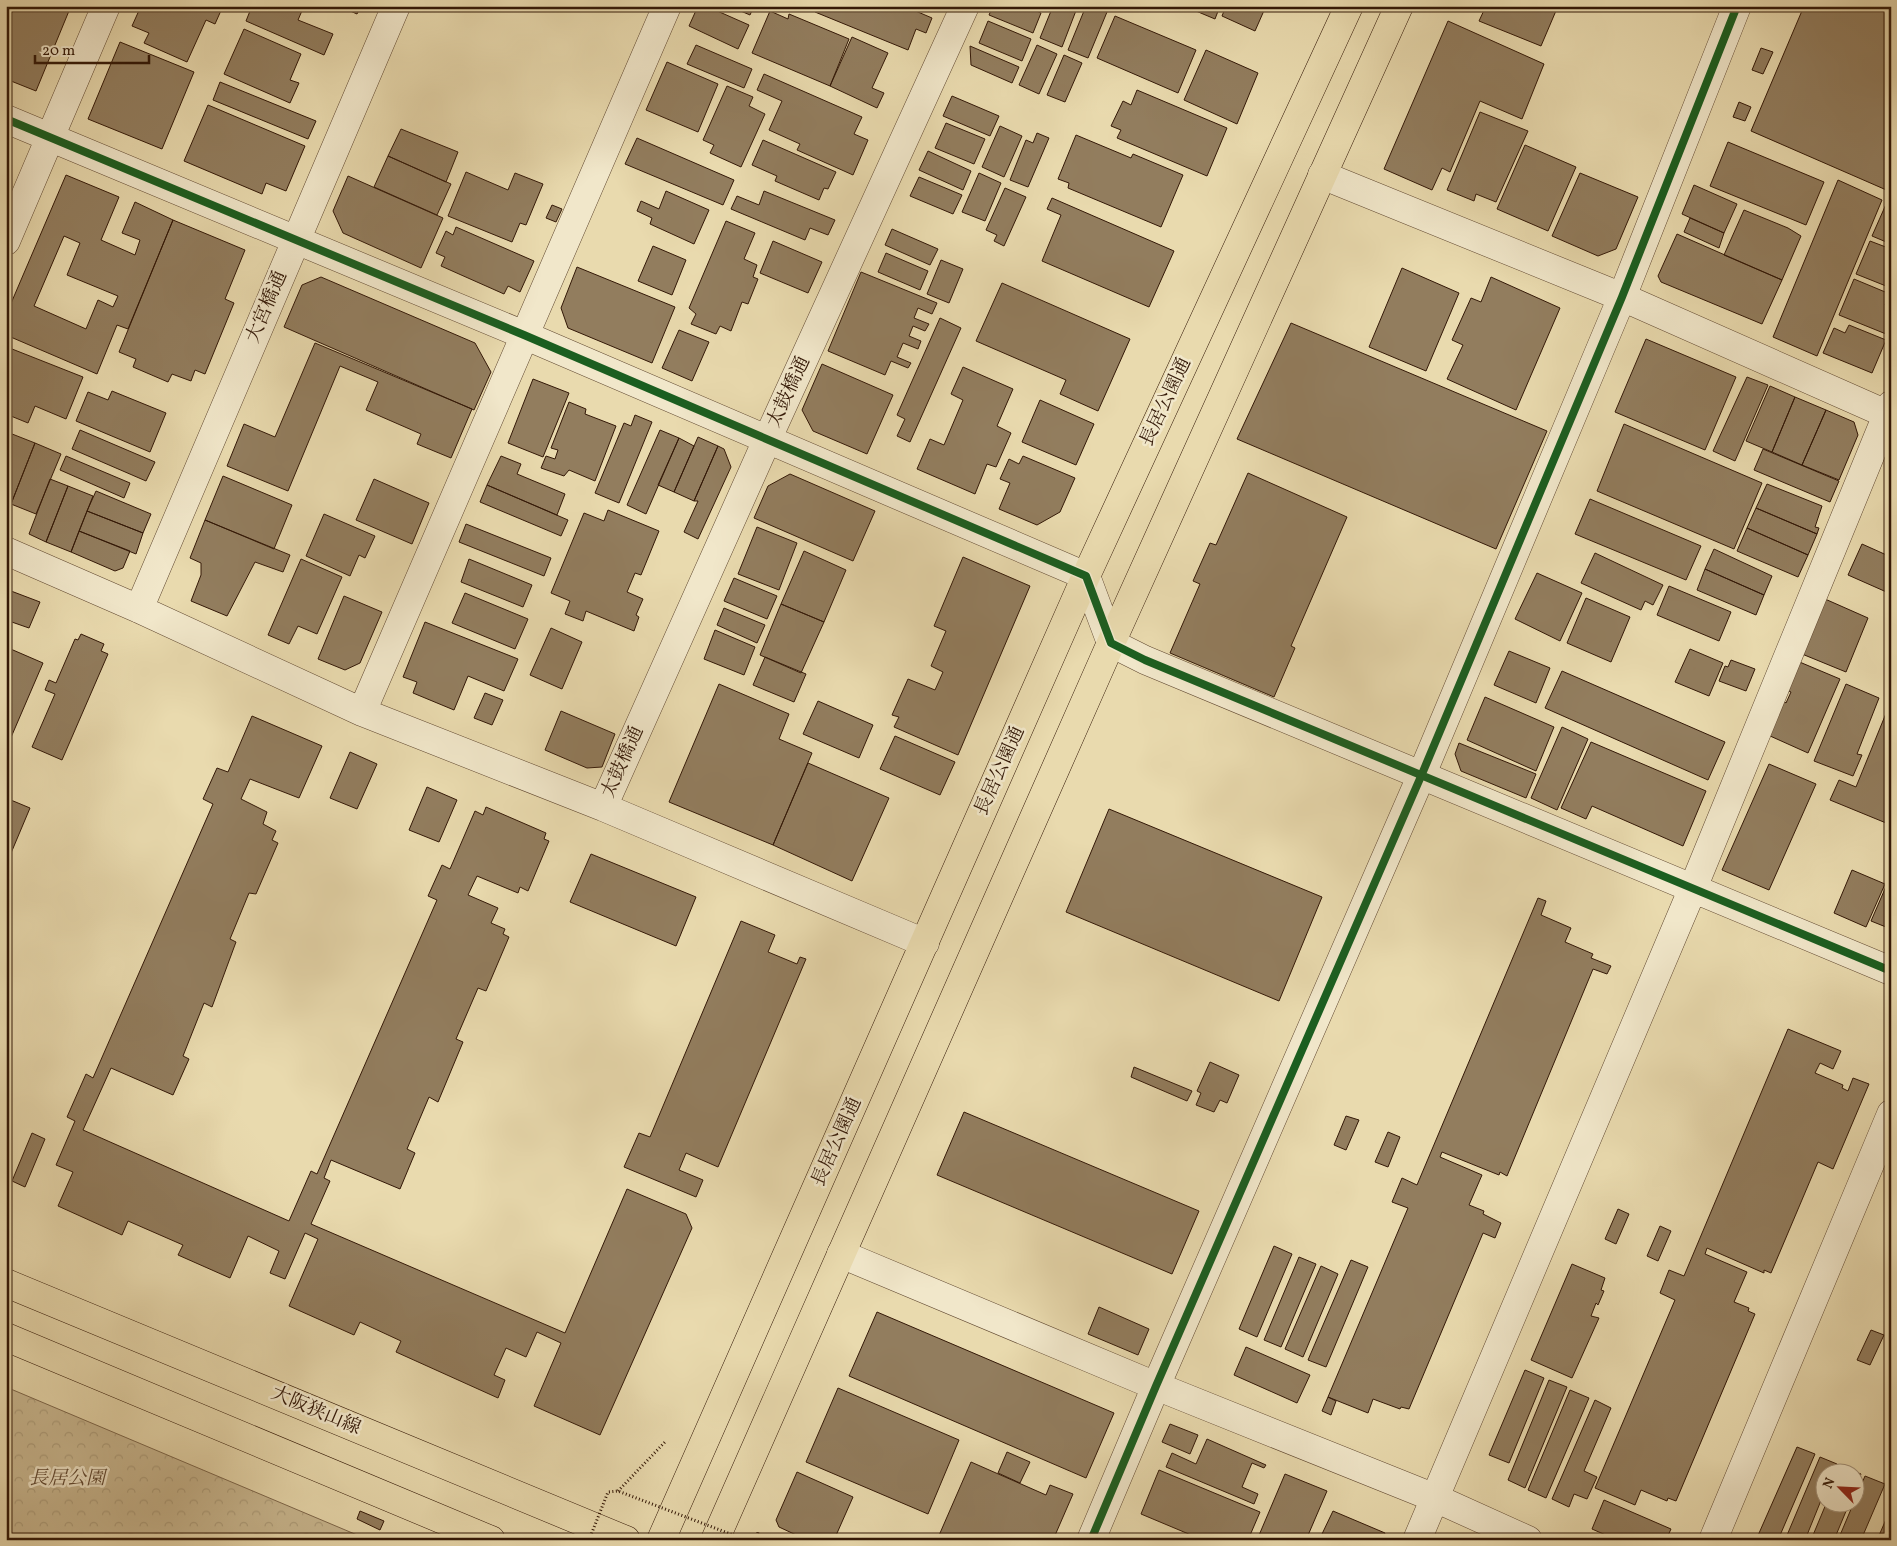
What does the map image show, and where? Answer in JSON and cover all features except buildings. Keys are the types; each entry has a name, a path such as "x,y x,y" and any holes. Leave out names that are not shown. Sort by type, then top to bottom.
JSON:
{"main road":[{"name":"長居公園通","path":"661,1540 1086,576 1349,6"},
{"path":"715,1540 1111,643 1399,6"},
{"name":"大阪狭山線","path":"6,1283 626,1540"},
{"path":"6,1337 491,1540"}],"street":[{"path":"6,241 106,6"},
{"name":"大宮橋通","path":"139,609 396,6"},
{"path":"362,712 667,6"},
{"name":"太鼓橋通","path":"603,806 767,440 966,6"},
{"path":"1091,1540 1422,774 1622,298 1737,6"},
{"path":"6,119 524,336 1086,576 1111,643 1154,664 1422,774 1891,971"},
{"path":"1322,175 1622,298 1889,412 1693,888 1417,1540"},
{"path":"6,552 139,609 362,712 603,806 924,943"},
{"path":"1713,1540 1891,1114"},
{"path":"841,1254 1156,1386 1435,1498 1528,1540"}],"path":[{"path":"589,1540 608,1492 618,1491 746,1540"}],"green space":[{"name":"長居公園","path":"6,1387 369,1540 6,1540"}],"cycle path":[{"path":"1091,1540 1422,774 1622,297 1737,6"},
{"path":"6,119 524,335 1086,576 1111,643 1145,660 1891,971"}]}
